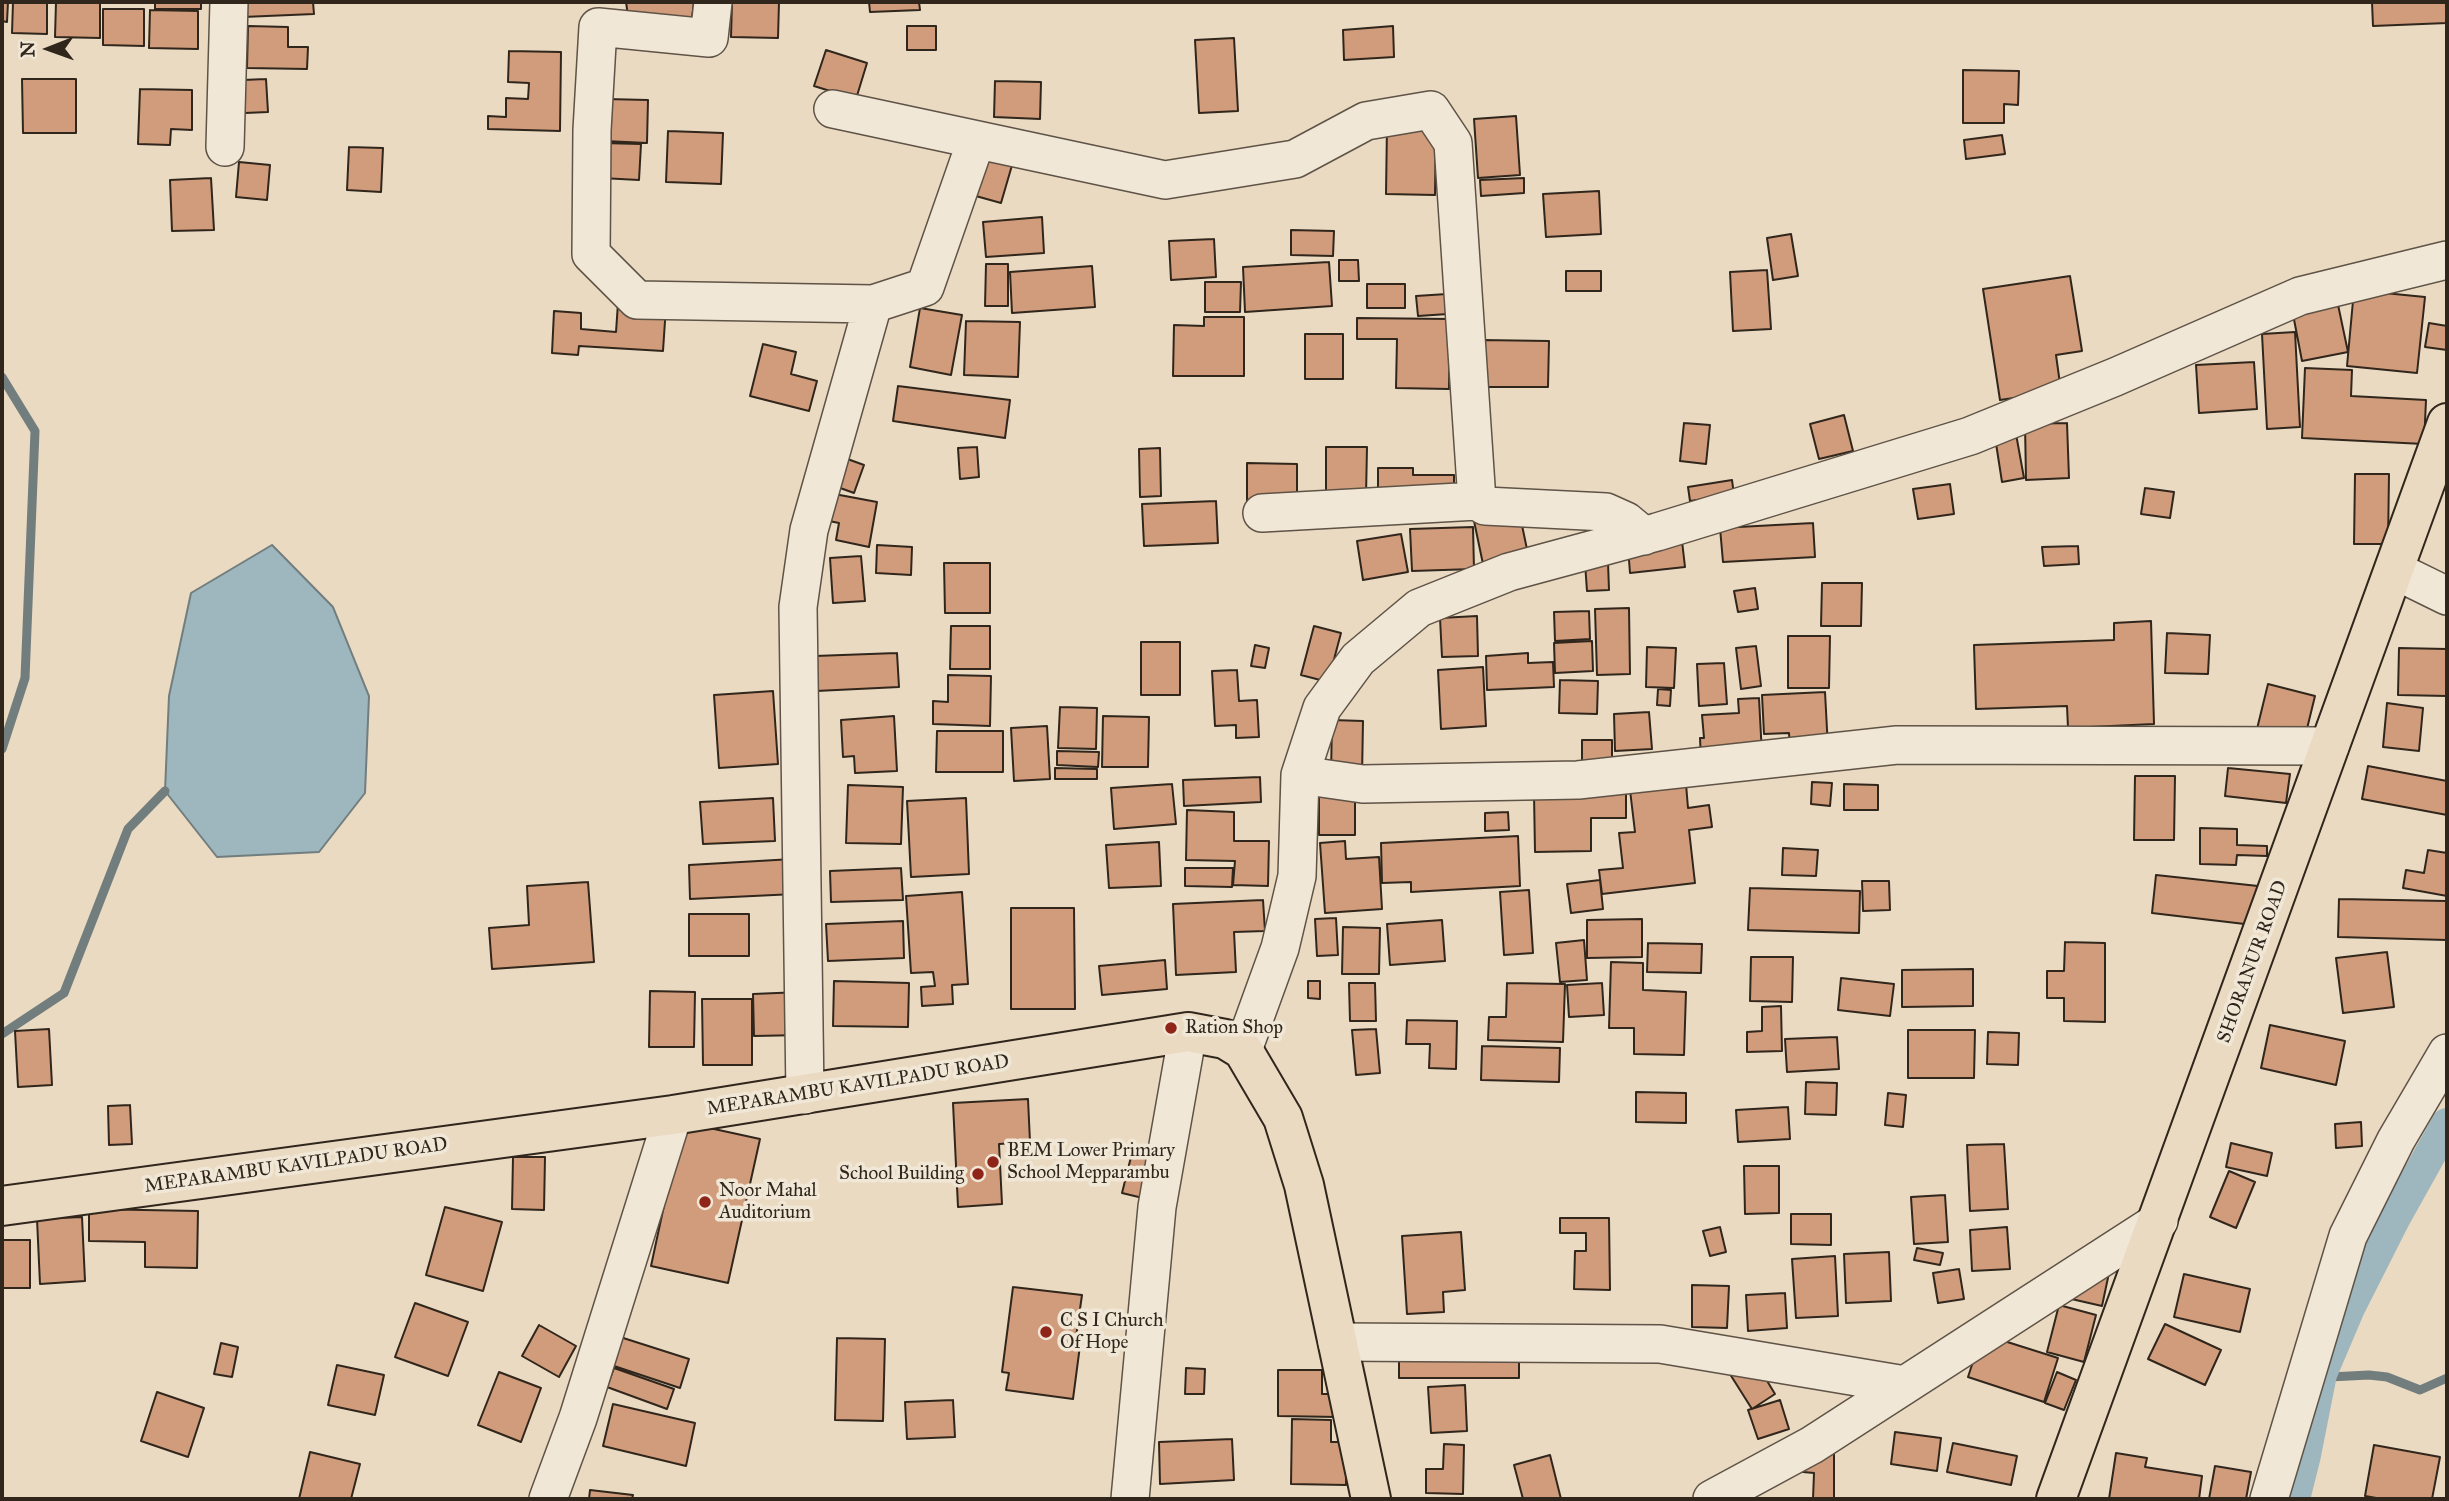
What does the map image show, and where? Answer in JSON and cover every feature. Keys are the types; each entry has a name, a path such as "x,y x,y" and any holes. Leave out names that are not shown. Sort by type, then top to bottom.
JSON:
{"main road":[{"name":"SHORANUR ROAD","path":"2056,1499 2447,423"},
{"name":"MEPARAMBU KAVILPADU ROAD","path":"2,1206 673,1115 1188,1032 1225,1039 1243,1050"},
{"path":"1243,1050 1283,1118 1304,1185 1371,1499"}],"street":[{"path":"225,147 229,2"},
{"path":"713,2 709,38 598,27 592,130 591,254 637,300 873,304 925,288 976,141"},
{"path":"833,110 1165,180 1295,159 1366,121 1431,110 1453,144 1477,501"},
{"path":"1243,1050 1280,948 1297,876 1300,775 1322,708 1358,659 1419,608 1509,572 1644,536 1970,436 2115,377 2300,296 2447,260"},
{"path":"805,1095 798,607 809,530 873,304"},
{"path":"1262,513 1477,501 1485,506 1606,512 1626,521 1644,536"},
{"path":"2394,570 2447,596"},
{"path":"1300,775 1363,784 1578,780 1897,745 2330,746"},
{"path":"1129,1499 1157,1207 1188,1032"},
{"path":"2269,1499 2348,1237 2396,1140 2447,1053"},
{"path":"548,1499 578,1418 673,1115"},
{"path":"1712,1499 1812,1445 2159,1221"},
{"path":"1337,1342 1660,1344 1905,1385"}],"water":[{"path":"272,545 333,607 369,696 365,793 319,852 217,857 165,791 169,696 191,593"}],"building":[{"path":"2,2 8,2 7,22 2,21"},
{"path":"13,2 47,2 47,34 12,33"},
{"path":"56,2 100,2 100,38 55,37"},
{"path":"155,2 201,2 201,9 155,9"},
{"path":"243,2 313,2 314,14 243,17"},
{"path":"626,2 694,2 691,26 628,16"},
{"path":"732,2 779,2 778,38 731,37"},
{"path":"869,2 919,2 920,10 870,12"},
{"path":"2372,2 2446,2 2447,23 2373,26"},
{"path":"103,9 144,9 144,46 103,45"},
{"path":"150,10 198,11 198,49 149,48"},
{"path":"248,26 288,27 288,47 308,47 307,69 247,68"},
{"path":"907,26 936,26 936,50 907,50"},
{"path":"1393,26 1394,57 1344,60 1343,30"},
{"path":"1234,38 1238,111 1199,113 1195,40"},
{"path":"826,50 867,63 856,99 814,86"},
{"path":"509,51 561,52 560,131 488,129 488,116 506,117 506,98 528,99 529,83 508,82"},
{"path":"1963,70 2019,71 2018,105 2004,104 2004,123 1963,123"},
{"path":"22,79 76,79 76,133 23,133"},
{"path":"266,79 268,112 245,113 243,80"},
{"path":"995,81 1041,82 1040,119 994,117"},
{"path":"140,89 192,90 192,130 171,129 170,145 138,144"},
{"path":"606,99 648,100 647,143 605,141"},
{"path":"1516,116 1520,175 1478,178 1474,119"},
{"path":"1387,125 1436,126 1435,195 1386,194"},
{"path":"668,131 723,133 721,184 666,182"},
{"path":"2002,135 2005,154 1966,159 1964,140"},
{"path":"602,143 641,144 639,180 601,178"},
{"path":"979,145 1015,155 1001,203 965,193"},
{"path":"349,147 383,148 381,192 347,190"},
{"path":"239,162 270,165 267,200 236,197"},
{"path":"211,178 214,230 172,231 170,180"},
{"path":"1524,178 1524,193 1481,196 1480,180"},
{"path":"1599,191 1601,234 1546,237 1543,194"},
{"path":"1042,217 1044,253 986,257 983,222"},
{"path":"1291,230 1334,231 1333,256 1291,255"},
{"path":"1791,234 1798,276 1773,280 1767,238"},
{"path":"1214,239 1216,277 1171,280 1169,241"},
{"path":"1339,260 1358,260 1359,281 1339,281"},
{"path":"1329,262 1332,306 1245,312 1243,267"},
{"path":"986,264 1008,264 1008,306 985,306"},
{"path":"1092,266 1095,307 1012,313 1010,272"},
{"path":"1767,270 1771,329 1733,331 1730,272"},
{"path":"1566,271 1601,271 1601,291 1566,291"},
{"path":"2070,276 2082,351 2056,355 2061,391 2000,400 1983,289"},
{"path":"1205,282 1241,282 1240,312 1205,312"},
{"path":"1367,284 1405,284 1405,308 1367,308"},
{"path":"2354,290 2425,297 2417,373 2347,366"},
{"path":"1447,294 1448,314 1418,316 1416,296"},
{"path":"2337,300 2348,352 2302,361 2292,309"},
{"path":"618,303 666,306 663,351 579,346 578,355 552,353 554,311 581,313 581,329 616,332"},
{"path":"920,308 962,315 951,375 910,367"},
{"path":"1204,317 1244,317 1244,376 1173,376 1174,325 1204,326"},
{"path":"1357,318 1450,319 1449,389 1396,388 1397,339 1357,339"},
{"path":"966,321 1020,322 1018,377 964,375"},
{"path":"2429,323 2447,326 2447,350 2425,347"},
{"path":"2295,332 2300,427 2267,429 2262,334"},
{"path":"1305,334 1343,334 1343,379 1305,379"},
{"path":"1481,340 1549,341 1548,387 1481,387"},
{"path":"763,344 796,352 791,374 817,381 809,411 750,396"},
{"path":"2254,362 2257,409 2199,413 2196,365"},
{"path":"2305,368 2352,370 2351,396 2426,400 2424,444 2302,438"},
{"path":"898,386 1010,400 1005,438 893,421"},
{"path":"1844,415 1853,451 1819,459 1810,424"},
{"path":"1684,423 1710,425 1706,464 1680,461"},
{"path":"2067,423 2069,478 2026,480 2025,424"},
{"path":"2016,434 2024,478 2002,482 1995,437"},
{"path":"977,447 979,477 960,479 958,448"},
{"path":"1326,447 1367,447 1366,496 1326,496"},
{"path":"1160,448 1161,496 1140,497 1139,449"},
{"path":"842,457 864,465 854,493 832,485"},
{"path":"1247,463 1297,464 1297,507 1247,507"},
{"path":"1378,468 1413,468 1413,475 1454,475 1454,499 1378,497"},
{"path":"2355,474 2389,474 2388,544 2354,544"},
{"path":"1732,480 1734,495 1690,501 1688,487"},
{"path":"1950,484 1954,514 1918,519 1913,489"},
{"path":"2145,488 2174,492 2170,518 2141,514"},
{"path":"829,493 877,502 869,547 836,540 839,523 824,520"},
{"path":"1216,501 1218,543 1144,546 1142,504"},
{"path":"1519,511 1528,554 1483,564 1474,521"},
{"path":"1813,523 1815,557 1723,562 1720,528"},
{"path":"1473,527 1474,569 1412,571 1410,529"},
{"path":"1401,534 1408,572 1363,580 1357,541"},
{"path":"1682,541 1685,567 1630,573 1628,547"},
{"path":"877,545 912,547 911,575 876,573"},
{"path":"2078,546 2079,564 2044,566 2042,547"},
{"path":"861,556 865,601 833,603 830,558"},
{"path":"1608,562 1609,590 1587,591 1585,563"},
{"path":"944,563 990,563 990,613 945,613"},
{"path":"1822,583 1862,583 1861,626 1821,626"},
{"path":"1755,588 1758,609 1738,612 1734,591"},
{"path":"1629,608 1630,674 1597,675 1595,609"},
{"path":"1589,611 1590,639 1555,641 1554,612"},
{"path":"1477,616 1478,656 1442,657 1440,618"},
{"path":"2151,621 2154,724 2068,728 2067,706 1976,709 1974,645 2114,640 2114,623"},
{"path":"951,626 990,626 990,669 950,669"},
{"path":"1314,626 1341,633 1328,682 1301,675"},
{"path":"2167,633 2210,635 2208,674 2165,673"},
{"path":"1788,636 1830,636 1829,688 1788,688"},
{"path":"1592,641 1593,671 1555,673 1554,643"},
{"path":"1141,642 1180,642 1180,695 1141,695"},
{"path":"1255,645 1269,648 1265,668 1251,666"},
{"path":"1756,646 1761,686 1741,689 1736,648"},
{"path":"1647,647 1676,648 1674,688 1646,687"},
{"path":"2399,648 2447,649 2447,696 2398,695"},
{"path":"897,653 899,687 816,691 815,656"},
{"path":"1528,653 1528,663 1553,662 1554,687 1487,690 1486,656"},
{"path":"1724,663 1727,704 1699,706 1697,664"},
{"path":"1483,667 1486,726 1441,729 1438,670"},
{"path":"1237,670 1239,701 1257,700 1259,737 1236,738 1236,725 1215,726 1212,671"},
{"path":"948,675 991,676 990,726 933,724 933,701 948,702"},
{"path":"1560,680 1598,681 1597,714 1559,713"},
{"path":"2268,684 2315,696 2303,745 2256,733"},
{"path":"1658,689 1671,690 1670,706 1657,705"},
{"path":"773,691 778,764 719,768 714,695"},
{"path":"1825,692 1828,748 1790,750 1789,733 1764,734 1762,695"},
{"path":"1759,698 1762,755 1701,759 1700,738 1704,738 1702,715 1739,713 1738,699"},
{"path":"2387,703 2423,708 2419,751 2383,747"},
{"path":"1060,707 1097,708 1096,749 1058,748"},
{"path":"1649,712 1652,749 1615,751 1614,714"},
{"path":"894,716 897,771 855,773 854,756 843,757 841,720"},
{"path":"1103,716 1149,717 1148,767 1102,767"},
{"path":"1332,720 1363,721 1362,776 1331,775"},
{"path":"1047,726 1050,779 1014,781 1011,728"},
{"path":"937,731 1003,731 1003,772 936,772"},
{"path":"1582,740 1612,740 1612,766 1582,766"},
{"path":"1057,751 1099,752 1098,767 1057,765"},
{"path":"2368,766 2447,781 2447,815 2362,799"},
{"path":"1055,768 1097,769 1097,779 1055,779"},
{"path":"2228,768 2290,774 2286,803 2225,796"},
{"path":"2135,776 2175,776 2174,840 2134,840"},
{"path":"1260,777 1261,802 1184,806 1183,780"},
{"path":"1812,782 1832,783 1830,806 1811,804"},
{"path":"1172,784 1176,824 1114,829 1111,788"},
{"path":"1686,784 1688,808 1709,805 1712,827 1689,830 1695,883 1602,894 1599,870 1623,868 1619,833 1635,832 1630,790"},
{"path":"1844,784 1878,785 1878,810 1844,810"},
{"path":"848,785 903,787 901,844 846,843"},
{"path":"1626,786 1626,818 1591,818 1591,851 1535,852 1534,794"},
{"path":"1319,790 1355,790 1355,835 1319,835"},
{"path":"773,798 775,841 703,844 700,802"},
{"path":"966,798 969,874 911,877 907,801"},
{"path":"1187,810 1234,812 1234,841 1269,841 1268,886 1233,885 1235,861 1186,860"},
{"path":"1508,812 1509,830 1485,831 1485,813"},
{"path":"2200,828 2237,829 2237,845 2267,846 2267,856 2237,855 2236,865 2200,864"},
{"path":"1518,836 1520,886 1411,892 1411,882 1382,883 1381,843"},
{"path":"1345,841 1346,859 1379,857 1382,909 1325,913 1320,843"},
{"path":"1159,842 1161,886 1109,888 1106,845"},
{"path":"1783,848 1818,850 1816,876 1782,875"},
{"path":"2428,850 2447,853 2447,896 2403,888 2406,870 2424,873"},
{"path":"793,859 795,894 690,899 689,865"},
{"path":"901,868 903,900 831,902 830,871"},
{"path":"1185,868 1233,868 1232,887 1185,886"},
{"path":"2156,875 2258,886 2253,925 2152,913"},
{"path":"1600,880 1603,909 1571,913 1567,884"},
{"path":"1862,881 1889,881 1890,910 1863,911"},
{"path":"588,882 594,962 492,969 489,928 529,925 527,886"},
{"path":"1750,888 1860,891 1859,933 1748,930"},
{"path":"1529,890 1533,953 1504,955 1500,892"},
{"path":"962,892 968,984 952,985 953,1004 922,1006 921,987 935,986 933,972 911,973 906,896"},
{"path":"2339,899 2447,901 2447,940 2338,937"},
{"path":"1263,900 1265,931 1234,932 1236,972 1176,975 1173,904"},
{"path":"1011,908 1074,908 1075,1009 1011,1009"},
{"path":"689,914 749,914 749,956 689,956"},
{"path":"1336,918 1338,955 1317,956 1315,919"},
{"path":"1642,919 1642,957 1587,958 1587,920"},
{"path":"1442,920 1445,961 1390,965 1387,924"},
{"path":"903,921 904,958 828,961 826,924"},
{"path":"1343,927 1380,928 1379,974 1342,974"},
{"path":"1584,940 1587,980 1560,982 1556,943"},
{"path":"2065,942 2105,943 2105,1022 2064,1021 2064,998 2047,998 2047,971 2064,971"},
{"path":"1648,943 1702,944 1701,973 1647,972"},
{"path":"2387,952 2394,1007 2343,1013 2336,958"},
{"path":"1751,957 1793,957 1792,1002 1750,1001"},
{"path":"1165,960 1167,989 1102,995 1099,966"},
{"path":"1611,962 1643,963 1643,990 1686,992 1684,1055 1634,1054 1634,1028 1609,1028"},
{"path":"1973,969 1973,1006 1902,1007 1902,970"},
{"path":"1841,978 1894,984 1890,1016 1838,1010"},
{"path":"834,981 909,983 908,1027 833,1026"},
{"path":"1308,981 1320,981 1320,999 1308,998"},
{"path":"1349,983 1375,983 1376,1021 1350,1021"},
{"path":"1507,983 1565,984 1563,1042 1488,1040 1489,1017 1506,1017"},
{"path":"1602,983 1604,1015 1569,1017 1567,985"},
{"path":"650,991 695,992 694,1047 649,1047"},
{"path":"801,992 802,1035 754,1036 753,994"},
{"path":"702,999 752,999 752,1065 703,1065"},
{"path":"1781,1006 1782,1051 1747,1052 1747,1032 1762,1031 1762,1007"},
{"path":"1407,1020 1457,1021 1456,1069 1429,1068 1430,1044 1406,1044"},
{"path":"2270,1025 2345,1041 2336,1085 2261,1068"},
{"path":"49,1029 52,1085 18,1087 15,1031"},
{"path":"1376,1029 1380,1073 1356,1075 1352,1030"},
{"path":"1908,1030 1975,1030 1974,1078 1908,1078"},
{"path":"1988,1032 2019,1033 2018,1065 1987,1064"},
{"path":"1837,1037 1839,1069 1787,1072 1785,1039"},
{"path":"1482,1046 1560,1048 1559,1082 1481,1080"},
{"path":"1806,1082 1837,1083 1836,1115 1805,1114"},
{"path":"1636,1092 1686,1093 1686,1123 1636,1122"},
{"path":"1888,1093 1906,1095 1903,1127 1885,1125"},
{"name":"School Building","path":"1028,1099 1030,1142 999,1144 1002,1204 958,1207 953,1103"},
{"path":"130,1105 132,1144 109,1145 108,1106"},
{"path":"1788,1107 1790,1139 1738,1142 1736,1110"},
{"name":"Noor Mahal Auditorium","path":"682,1122 760,1139 728,1283 651,1266"},
{"path":"2361,1122 2362,1146 2336,1148 2335,1124"},
{"path":"2231,1143 2272,1153 2267,1176 2226,1167"},
{"path":"2004,1144 2008,1209 1970,1211 1967,1145"},
{"path":"1132,1153 1160,1159 1151,1200 1122,1193"},
{"path":"513,1157 545,1157 544,1210 512,1209"},
{"path":"1744,1166 1779,1166 1779,1213 1745,1214"},
{"path":"2229,1171 2255,1182 2236,1228 2210,1217"},
{"path":"1945,1195 1948,1242 1914,1244 1911,1197"},
{"path":"445,1207 502,1222 483,1291 426,1275"},
{"path":"89,1209 198,1211 197,1268 145,1267 145,1242 89,1241"},
{"path":"1791,1214 1831,1214 1831,1245 1791,1244"},
{"path":"82,1217 85,1281 40,1284 37,1219"},
{"path":"1560,1218 1609,1218 1610,1290 1574,1289 1575,1251 1586,1251 1586,1233 1560,1233"},
{"path":"1720,1227 1726,1252 1710,1256 1703,1231"},
{"path":"2007,1227 2010,1269 1972,1271 1970,1230"},
{"path":"1461,1232 1465,1290 1443,1292 1444,1312 1407,1314 1402,1236"},
{"path":"2,1240 30,1240 30,1288 2,1288"},
{"path":"1917,1248 1943,1253 1940,1265 1914,1260"},
{"path":"1889,1252 1891,1301 1846,1303 1844,1254"},
{"path":"1835,1256 1838,1316 1796,1318 1792,1259"},
{"path":"1959,1269 1964,1299 1938,1303 1933,1273"},
{"path":"2109,1273 2102,1306 2054,1295"},
{"path":"2184,1274 2250,1289 2240,1332 2174,1317"},
{"path":"1692,1285 1729,1286 1727,1328 1692,1327"},
{"path":"1013,1287 1082,1295 1076,1337 1081,1338 1073,1399 1006,1390 1009,1373 1002,1372"},
{"path":"1785,1293 1787,1328 1748,1331 1746,1295"},
{"path":"415,1303 468,1322 448,1376 395,1357"},
{"path":"2059,1305 2096,1315 2084,1362 2047,1352"},
{"path":"2165,1324 2221,1350 2205,1385 2148,1359"},
{"path":"539,1325 576,1346 559,1377 522,1356"},
{"path":"1982,1334 2058,1358 2044,1402 1968,1377"},
{"path":"617,1336 689,1359 680,1388 608,1364"},
{"path":"837,1338 885,1339 883,1421 835,1420"},
{"path":"1519,1340 1519,1378 1399,1378 1399,1356"},
{"path":"221,1343 238,1347 232,1377 214,1374"},
{"path":"1752,1356 1775,1394 1752,1409 1728,1371"},
{"path":"337,1365 384,1375 375,1415 328,1405"},
{"path":"614,1368 674,1389 667,1409 607,1387"},
{"path":"1186,1368 1205,1369 1204,1394 1185,1394"},
{"path":"1278,1370 1322,1370 1322,1394 1338,1394 1338,1417 1278,1416"},
{"path":"499,1372 541,1388 521,1442 478,1425"},
{"path":"2057,1372 2076,1380 2064,1410 2045,1403"},
{"path":"1465,1385 1467,1431 1431,1433 1428,1387"},
{"path":"157,1392 204,1408 188,1457 141,1441"},
{"path":"953,1400 955,1437 907,1439 905,1402"},
{"path":"1780,1400 1789,1429 1758,1439 1748,1410"},
{"path":"613,1404 695,1423 686,1466 603,1446"},
{"path":"1292,1419 1331,1420 1331,1442 1347,1442 1346,1485 1291,1484"},
{"path":"1895,1432 1941,1438 1937,1471 1891,1464"},
{"path":"1232,1439 1234,1480 1160,1484 1159,1442"},
{"path":"1953,1443 2017,1456 2011,1485 1947,1472"},
{"path":"1444,1444 1464,1445 1463,1494 1426,1493 1426,1469 1443,1469"},
{"path":"2374,1445 2440,1457 2432,1499 2382,1499 2365,1496"},
{"path":"1803,1449 1834,1449 1834,1499 1813,1499 1814,1473 1803,1472"},
{"path":"310,1452 360,1464 351,1499 299,1499"},
{"path":"2116,1453 2147,1458 2145,1467 2202,1476 2199,1499 2109,1499"},
{"path":"1550,1455 1561,1499 1523,1499 1514,1465"},
{"path":"2215,1466 2251,1472 2246,1499 2209,1499"},
{"path":"590,1490 633,1495 632,1499 589,1499"}],"waterway":[{"path":"2,377 35,431 25,678 2,749"},
{"path":"2,1034 64,993 128,829 165,791"},
{"path":"2294,1499 2321,1374 2349,1308 2394,1219 2447,1124"},
{"path":"2321,1374 2330,1377 2387,1377 2420,1390 2447,1378"}],"place":[{"name":"Ration Shop","path":"1171,1028"},
{"name":"BEM Lower Primary School Mepparambu","path":"993,1162"},
{"name":"School Building","path":"978,1174"},
{"name":"Noor Mahal Auditorium","path":"705,1202"},
{"name":"C S I Church Of Hope","path":"1046,1332"}]}
